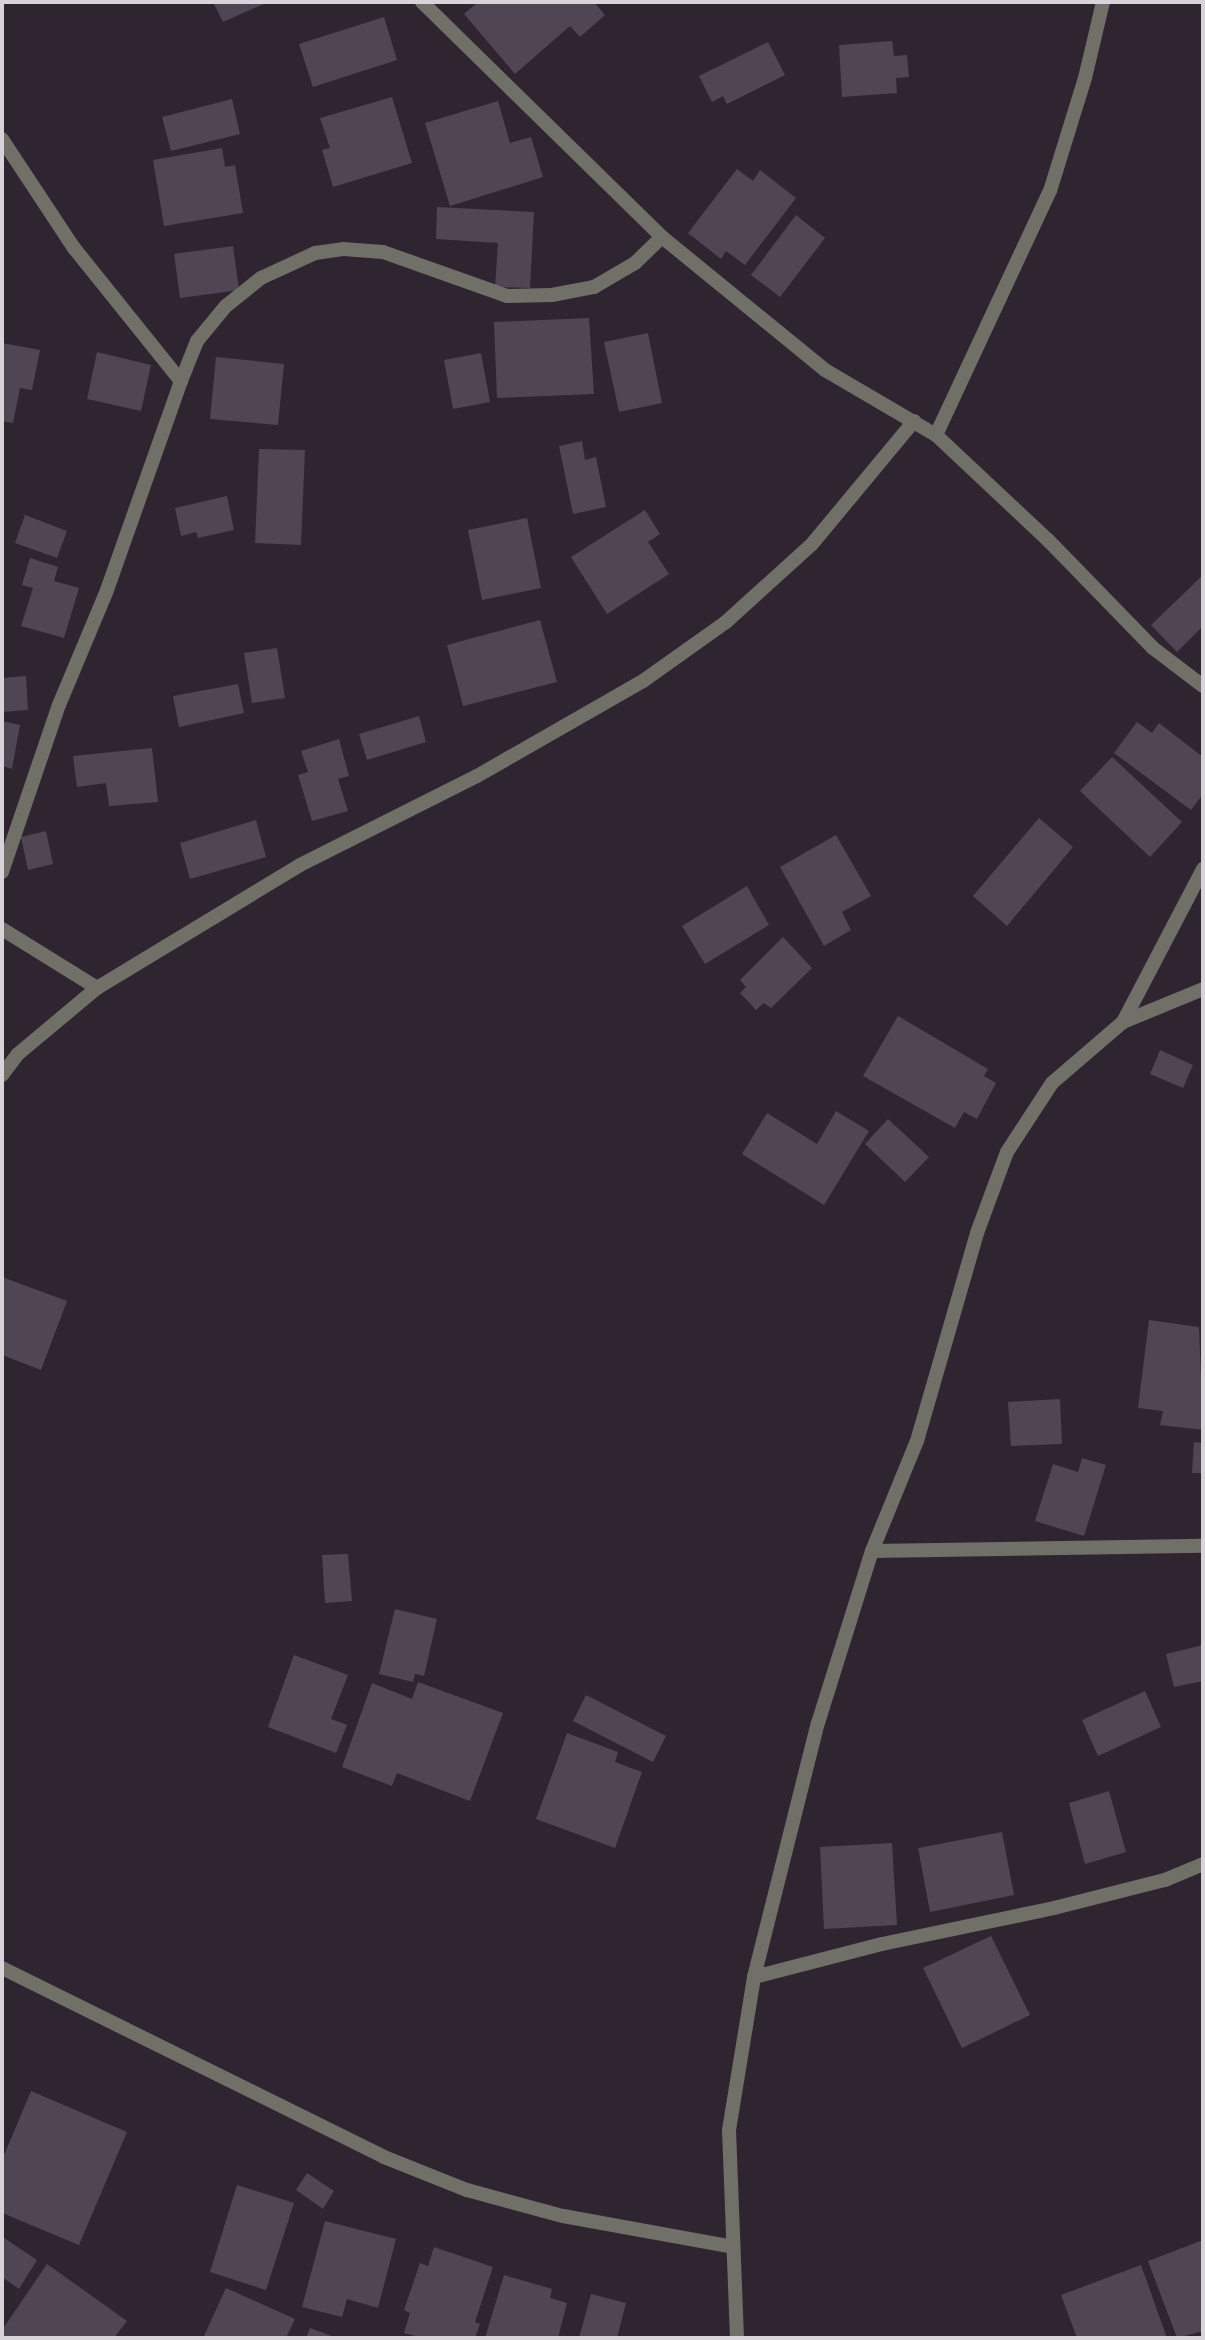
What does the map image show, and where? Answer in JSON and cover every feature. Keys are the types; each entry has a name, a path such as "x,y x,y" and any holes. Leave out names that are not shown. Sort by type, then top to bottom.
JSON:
{"street":[{"path":"422,2 662,237 825,370 936,435 1048,540 1153,648 1203,686"},
{"path":"936,435 1050,191 1103,2"},
{"path":"2,139 74,248 181,381"},
{"path":"2,872 59,705 107,590 181,381 197,341 226,306 261,278 315,253 343,249 383,252 507,296 552,295 594,287 635,263 662,237"},
{"path":"2,1075 18,1054 97,988 300,865 478,776 643,681 726,622 812,544 914,421"},
{"path":"1123,1022 1203,869"},
{"path":"2,929 97,988"},
{"path":"737,2338 729,2130 754,1978 818,1723 872,1551 917,1441 977,1233 1007,1152 1052,1083 1123,1022 1203,989"},
{"path":"872,1551 1203,1546"},
{"path":"754,1978 882,1944 1054,1908 1165,1880 1203,1864"},
{"path":"2,1968 384,2157 467,2190 563,2216 733,2247"}],"building":[{"path":"213,2 268,2 223,22"},
{"path":"478,2 594,2 605,15 580,37 570,26 515,74 464,14"},
{"path":"384,17 397,60 313,87 299,44"},
{"path":"892,41 894,56 907,55 909,77 896,78 897,93 842,97 839,45"},
{"path":"768,42 785,75 727,104 723,96 712,102 699,76"},
{"path":"392,97 412,163 333,187 322,150 330,148 320,118"},
{"path":"232,99 240,134 171,151 162,117"},
{"path":"498,101 510,143 531,137 543,177 450,206 425,123"},
{"path":"222,148 225,167 235,165 243,213 164,226 153,160"},
{"path":"737,169 753,181 760,170 796,198 745,265 726,251 721,259 688,233"},
{"path":"437,207 534,212 530,288 495,287 498,243 436,239"},
{"path":"796,215 825,238 780,297 751,275"},
{"path":"233,246 239,290 180,298 174,254"},
{"path":"589,318 594,394 497,398 494,322"},
{"path":"648,333 662,403 619,412 604,342"},
{"path":"2,343 40,350 32,390 20,388 13,423 2,421"},
{"path":"97,352 151,365 141,411 87,399"},
{"path":"481,353 490,402 453,409 444,360"},
{"path":"216,357 284,364 278,425 210,419"},
{"path":"582,441 585,460 596,457 606,507 573,514 559,446"},
{"path":"259,449 305,450 301,545 255,543"},
{"path":"227,496 234,530 198,538 196,532 181,536 175,508"},
{"path":"645,510 660,534 648,542 669,574 607,614 571,557"},
{"path":"25,515 67,531 57,558 15,543"},
{"path":"527,518 541,588 482,600 468,530"},
{"path":"30,558 58,567 54,581 79,588 64,638 21,626 33,588 22,585"},
{"path":"1203,575 1203,626 1177,652 1151,625"},
{"path":"540,620 557,682 463,706 447,645"},
{"path":"277,648 285,698 252,703 244,653"},
{"path":"26,676 28,710 2,712 2,678"},
{"path":"238,684 244,713 179,727 173,696"},
{"path":"419,716 426,742 367,760 359,734"},
{"path":"2,721 20,725 12,769 2,766"},
{"path":"1137,722 1152,733 1159,723 1203,757 1203,794 1191,810 1114,753"},
{"path":"339,739 349,776 338,779 348,811 312,821 298,775 308,772 301,751"},
{"path":"152,748 158,802 109,806 106,783 77,787 73,756"},
{"path":"1112,757 1182,822 1150,857 1080,791"},
{"path":"1039,818 1073,847 1007,926 973,896"},
{"path":"256,820 266,857 190,879 180,843"},
{"path":"46,831 53,864 28,870 21,837"},
{"path":"836,835 871,896 842,912 851,930 824,946 780,867"},
{"path":"747,886 769,925 705,964 682,926"},
{"path":"783,937 812,968 771,1008 764,1003 756,1010 740,993 746,987 740,980"},
{"path":"898,1016 988,1069 984,1076 996,1083 977,1119 964,1112 955,1128 863,1076"},
{"path":"1160,1050 1193,1065 1183,1088 1150,1074"},
{"path":"836,1111 869,1131 824,1205 742,1154 767,1113 817,1144"},
{"path":"888,1119 929,1157 905,1182 865,1144"},
{"path":"2,1277 67,1301 41,1370 2,1355"},
{"path":"1149,1320 1199,1327 1203,1430 1160,1425 1163,1411 1138,1408"},
{"path":"1060,1399 1062,1444 1011,1446 1008,1402"},
{"path":"1194,1442 1203,1443 1203,1473 1192,1473"},
{"path":"1082,1458 1106,1465 1084,1536 1035,1521 1053,1464 1078,1472"},
{"path":"348,1554 352,1601 325,1603 322,1555"},
{"path":"395,1609 437,1619 424,1676 415,1674 413,1682 379,1674"},
{"path":"1203,1645 1203,1681 1174,1687 1166,1654"},
{"path":"294,1655 348,1675 331,1719 347,1725 336,1753 268,1727"},
{"path":"418,1682 503,1713 470,1801 397,1773 392,1786 342,1767 372,1683 412,1699"},
{"path":"1145,1691 1161,1727 1098,1756 1082,1720"},
{"path":"586,1695 666,1736 653,1762 573,1721"},
{"path":"567,1733 618,1752 615,1762 642,1772 615,1848 536,1819"},
{"path":"1109,1791 1126,1852 1085,1864 1069,1803"},
{"path":"1002,1832 1014,1895 930,1912 918,1848"},
{"path":"892,1843 897,1925 824,1929 820,1847"},
{"path":"991,1936 1030,2015 962,2048 923,1968"},
{"path":"31,2091 127,2132 79,2245 2,2213 2,2160"},
{"path":"307,2173 334,2191 323,2209 296,2190"},
{"path":"237,2185 294,2203 266,2290 210,2272"},
{"path":"325,2221 396,2239 378,2308 347,2299 342,2317 302,2307"},
{"path":"4,2238 37,2260 19,2289 2,2277"},
{"path":"1203,2240 1203,2331 1177,2338 1148,2261"},
{"path":"434,2247 493,2267 475,2322 480,2324 475,2338 423,2338 404,2333 410,2313 404,2310 420,2263 428,2266"},
{"path":"47,2264 127,2321 114,2338 2,2338 2,2330"},
{"path":"1141,2265 1167,2338 1077,2338 1061,2295"},
{"path":"504,2275 552,2289 550,2298 567,2303 558,2338 485,2338"},
{"path":"226,2288 295,2319 286,2338 203,2338"},
{"path":"591,2294 626,2303 617,2338 579,2338"},
{"path":"310,2328 337,2338 306,2338"}]}
